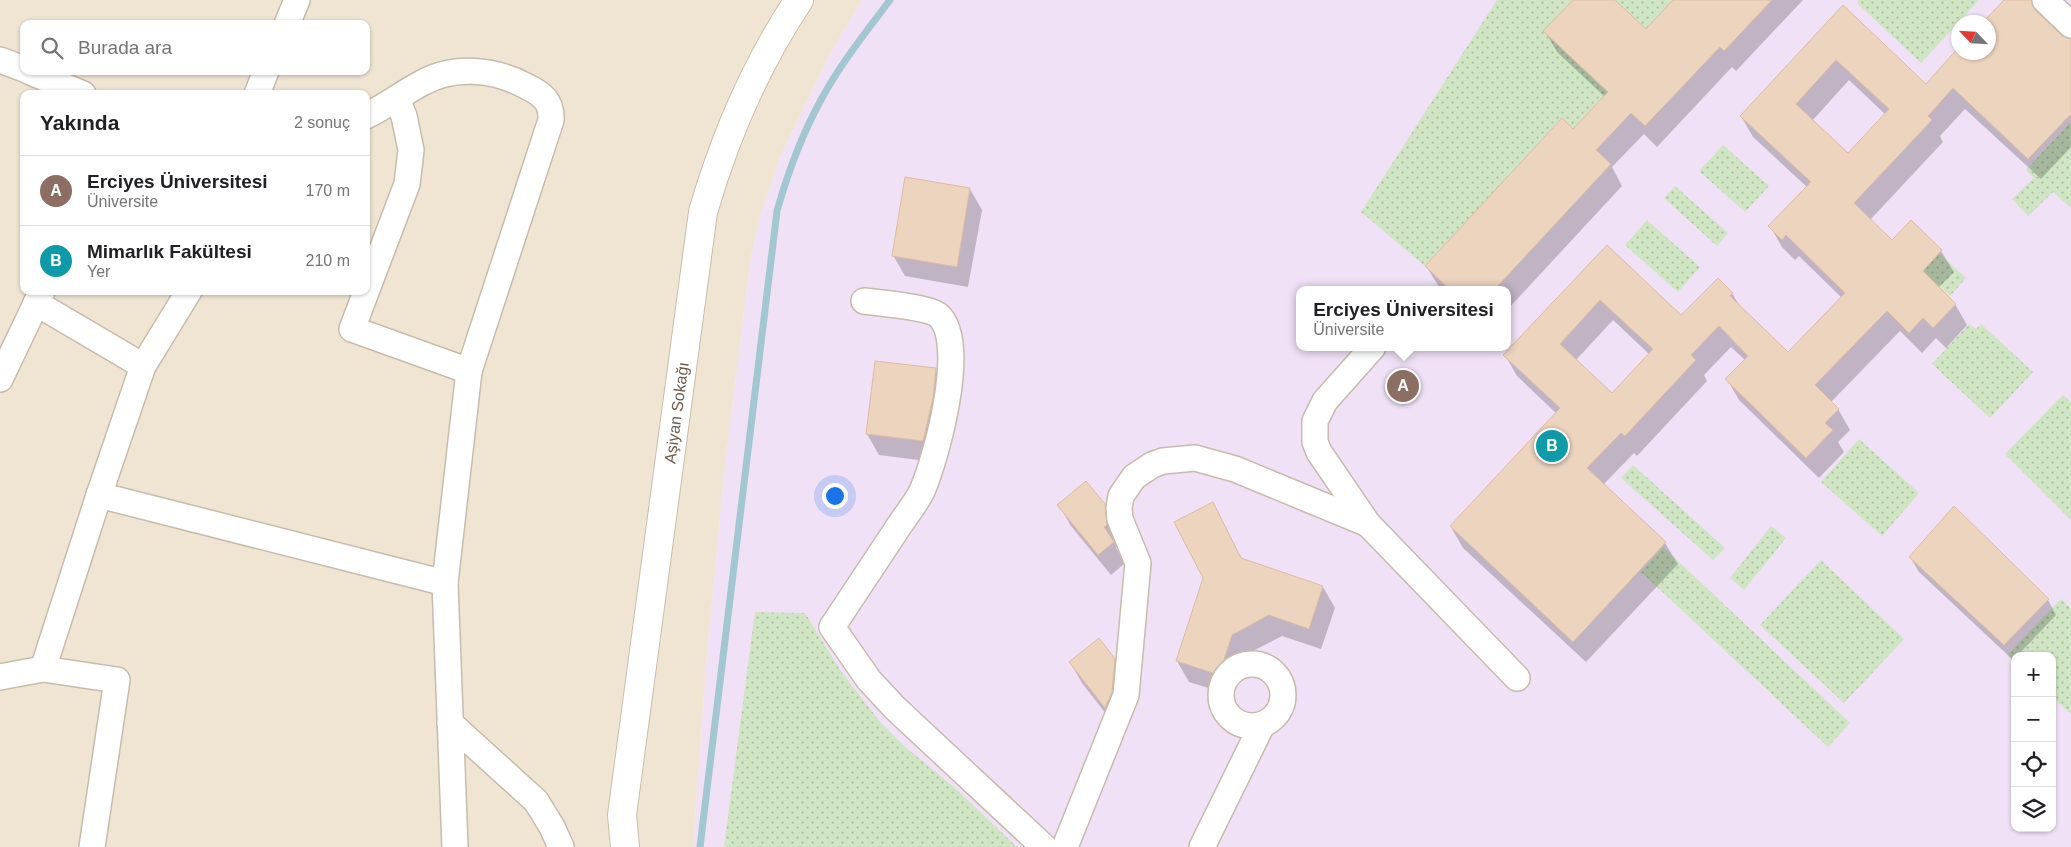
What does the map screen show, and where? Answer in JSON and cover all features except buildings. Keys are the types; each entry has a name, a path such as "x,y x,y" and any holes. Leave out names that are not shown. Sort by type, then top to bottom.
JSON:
{"street":[{"path":"289,20 297,0"},
{"name":"Aşiyan Sokağı","path":"625,847 622,815 703,212 720,157 741,103 772,43 799,0"},
{"path":"2045,0 2071,25"},
{"path":"0,60 20,68"},
{"path":"370,114 438,76 470,71 493,74 521,83 545,97 551,111 551,120 469,371 445,583 455,847"},
{"path":"37,75 73,90"},
{"path":"259,90 264,75"},
{"path":"370,282 407,184 411,150 404,116 397,99"},
{"path":"43,669 98,495 143,366 187,295"},
{"path":"365,295 352,329 469,371"},
{"path":"0,378 39,297 143,366"},
{"path":"864,301 929,310 940,316 944,322 950,350 949,392 934,453 922,491 832,627 869,680 894,708 1044,847"},
{"path":"1370,351 1318,411 1314,432 1319,452 1368,524 1517,678"},
{"path":"1065,847 1126,695 1138,564 1120,519 1119,508 1121,496 1134,477 1158,463 1179,458 1194,458 1235,469 1368,524"},
{"path":"98,495 445,583"},
{"path":"0,677 43,669 117,680 92,847"},
{"path":"450,724 536,800 561,847"},
{"path":"1202,847 1262,725"}],"shaded area":[{"path":"0,0 862,0 830,54 780,157 760,217 751,256 724,475 707,654 693,847 0,847"},
{"path":"862,0 2071,0 2071,847 693,847 707,654 724,475 751,256 760,217 780,157 830,54"}],"green space":[{"path":"1497,0 1573,0 1544,31 1608,92 1573,129 1562,118 1425,266 1361,212"},
{"path":"1615,0 1673,0 1646,29"},
{"path":"1859,0 1979,0 1965,15 1951,15 1951,30 1921,63 1857,3"},
{"path":"2071,122 2071,208 2053,192 2028,216 2012,199 2034,178 2026,170"},
{"path":"1723,145 1769,186 1745,212 1699,171"},
{"path":"1675,186 1728,233 1717,246 1664,198"},
{"path":"1647,220 1700,267 1678,292 1625,245"},
{"path":"1939,253 1966,278 1950,296 1923,271"},
{"path":"1969,324 1976,329 1981,324 2033,372 1990,418 1932,364"},
{"path":"2063,395 2071,402 2071,520 2005,454"},
{"path":"1859,439 1919,493 1882,536 1821,482"},
{"path":"1633,465 1725,548 1713,560 1621,478"},
{"path":"1771,526 1786,538 1744,590 1730,578"},
{"path":"1663,547 1850,723 1828,747 1641,572"},
{"path":"1821,560 1904,639 1844,703 1760,625"},
{"path":"2061,599 2071,608 2071,714 2056,701 2056,652 2011,652 2011,659 2007,655"},
{"path":"755,612 805,613 840,670 881,723 904,746 955,788 1017,847 724,847"}],"waterway":[{"path":"700,847 777,211 796,153 822,98 846,60 890,0"}],"place":[{"name":"Erciyes Üniversitesi","path":"1403,386"},
{"name":"Mimarlık Fakültesi","path":"1552,446"}]}
